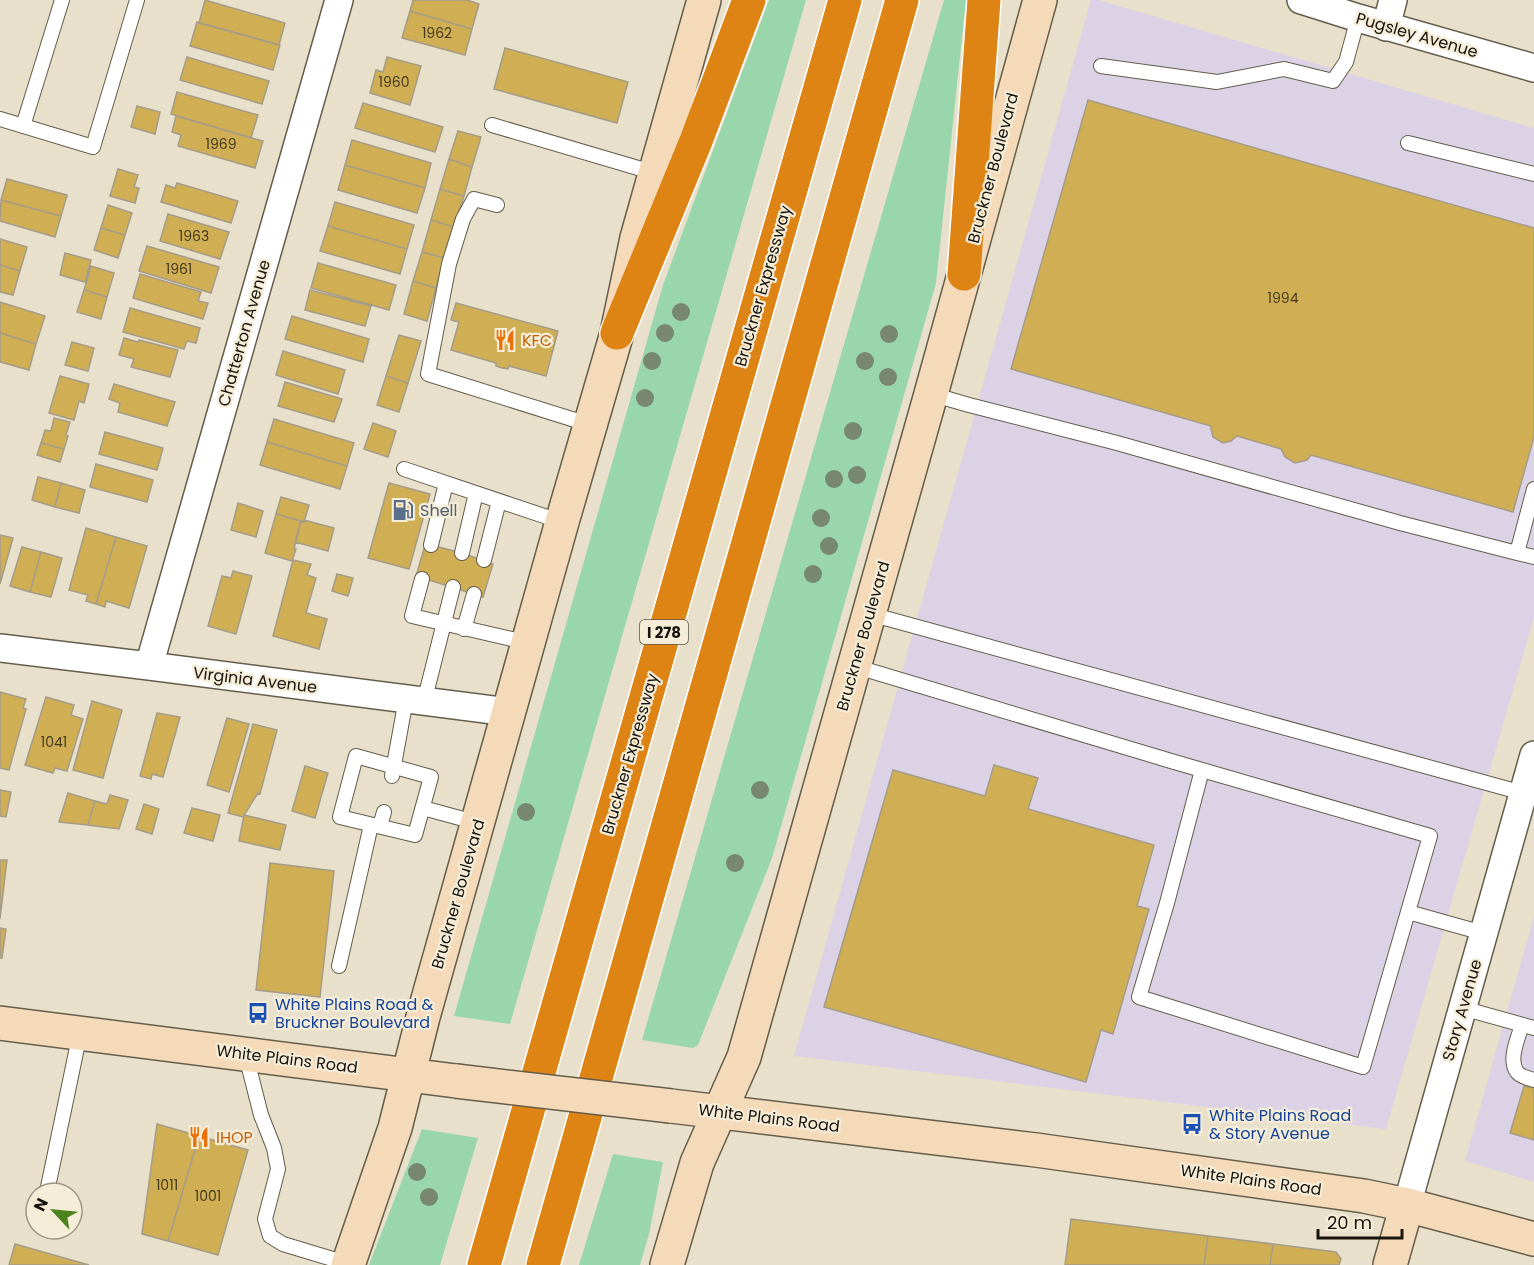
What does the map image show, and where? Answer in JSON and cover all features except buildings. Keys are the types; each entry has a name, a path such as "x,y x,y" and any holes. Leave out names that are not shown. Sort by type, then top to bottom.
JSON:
{"highway":[{"path":"617,333 696,141 749,0"},
{"name":"Bruckner Expressway","path":"484,1265 845,0"},
{"path":"543,1265 902,0"},
{"path":"964,274 984,0"}],"main road":[{"name":"Bruckner Boulevard","path":"349,1265 395,1128 423,1017 617,333 637,238 704,0"},
{"name":"Bruckner Boulevard","path":"667,1265 697,1163 744,1056 870,614 1040,0"},
{"name":"White Plains Road","path":"0,1023 456,1081 1036,1149 1352,1194 1407,1205 1534,1239"},
{"name":"Story Avenue","path":"1390,1265 1407,1205"}],"street":[{"name":"Chatterton Avenue","path":"148,666 339,0"},
{"name":"Pugsley Avenue","path":"1301,0 1386,27 1534,68"},
{"path":"1386,27 1393,0"},
{"name":"Virginia Avenue","path":"0,648 509,712"},
{"name":"Story Avenue","path":"1407,1205 1534,755"}],"lane":[{"path":"23,126 62,0"},
{"path":"0,119 93,147 137,0"},
{"path":"1101,66 1217,82 1284,69 1332,81 1346,62 1358,18"},
{"path":"492,125 655,173"},
{"path":"1408,143 1534,174"},
{"path":"497,206 474,199 463,219 449,264 428,374 591,425"},
{"path":"931,394 1118,443 1400,523 1534,557"},
{"path":"404,469 562,522"},
{"path":"431,545 446,483"},
{"path":"1517,553 1534,489"},
{"path":"462,553 476,493"},
{"path":"484,560 498,501"},
{"path":"422,579 412,616 529,643"},
{"path":"393,771 415,700 444,624 453,587"},
{"path":"464,628 474,594"},
{"path":"870,614 1523,793"},
{"path":"854,666 1430,836 1363,1067 1139,997 1167,903 1202,770"},
{"path":"356,756 393,771 431,777 423,808 415,835 340,817 356,756"},
{"path":"423,808 478,823"},
{"path":"339,966 375,825 384,812"},
{"path":"1408,912 1483,933"},
{"path":"1462,1008 1528,1027 1516,1044 1514,1065 1516,1071 1522,1076 1534,1080"},
{"path":"49,1181 80,1033"},
{"path":"246,1054 261,1116 274,1148 278,1169 265,1219 270,1236 283,1244 349,1265"}],"shaded area":[{"path":"1091,0 1099,0 1534,128 1534,617 1386,1129 794,1056"},
{"path":"1534,916 1534,1182 1465,1161"}],"green space":[{"path":"769,0 806,0 510,1024 454,1016 663,285"},
{"path":"944,0 966,0 936,283 772,858 698,1045 693,1048 642,1040"},
{"path":"422,1129 478,1138 440,1265 369,1265"},
{"path":"613,1154 663,1162 649,1234 640,1265 579,1265"}],"place":[{"name":"KFC","path":"505,340"},
{"name":"Shell","path":"403,510"},
{"name":"White Plains Road & Bruckner Boulevard","path":"258,1013"},
{"name":"White Plains Road & Story Avenue","path":"1192,1124"},
{"name":"IHOP","path":"199,1137"}]}
